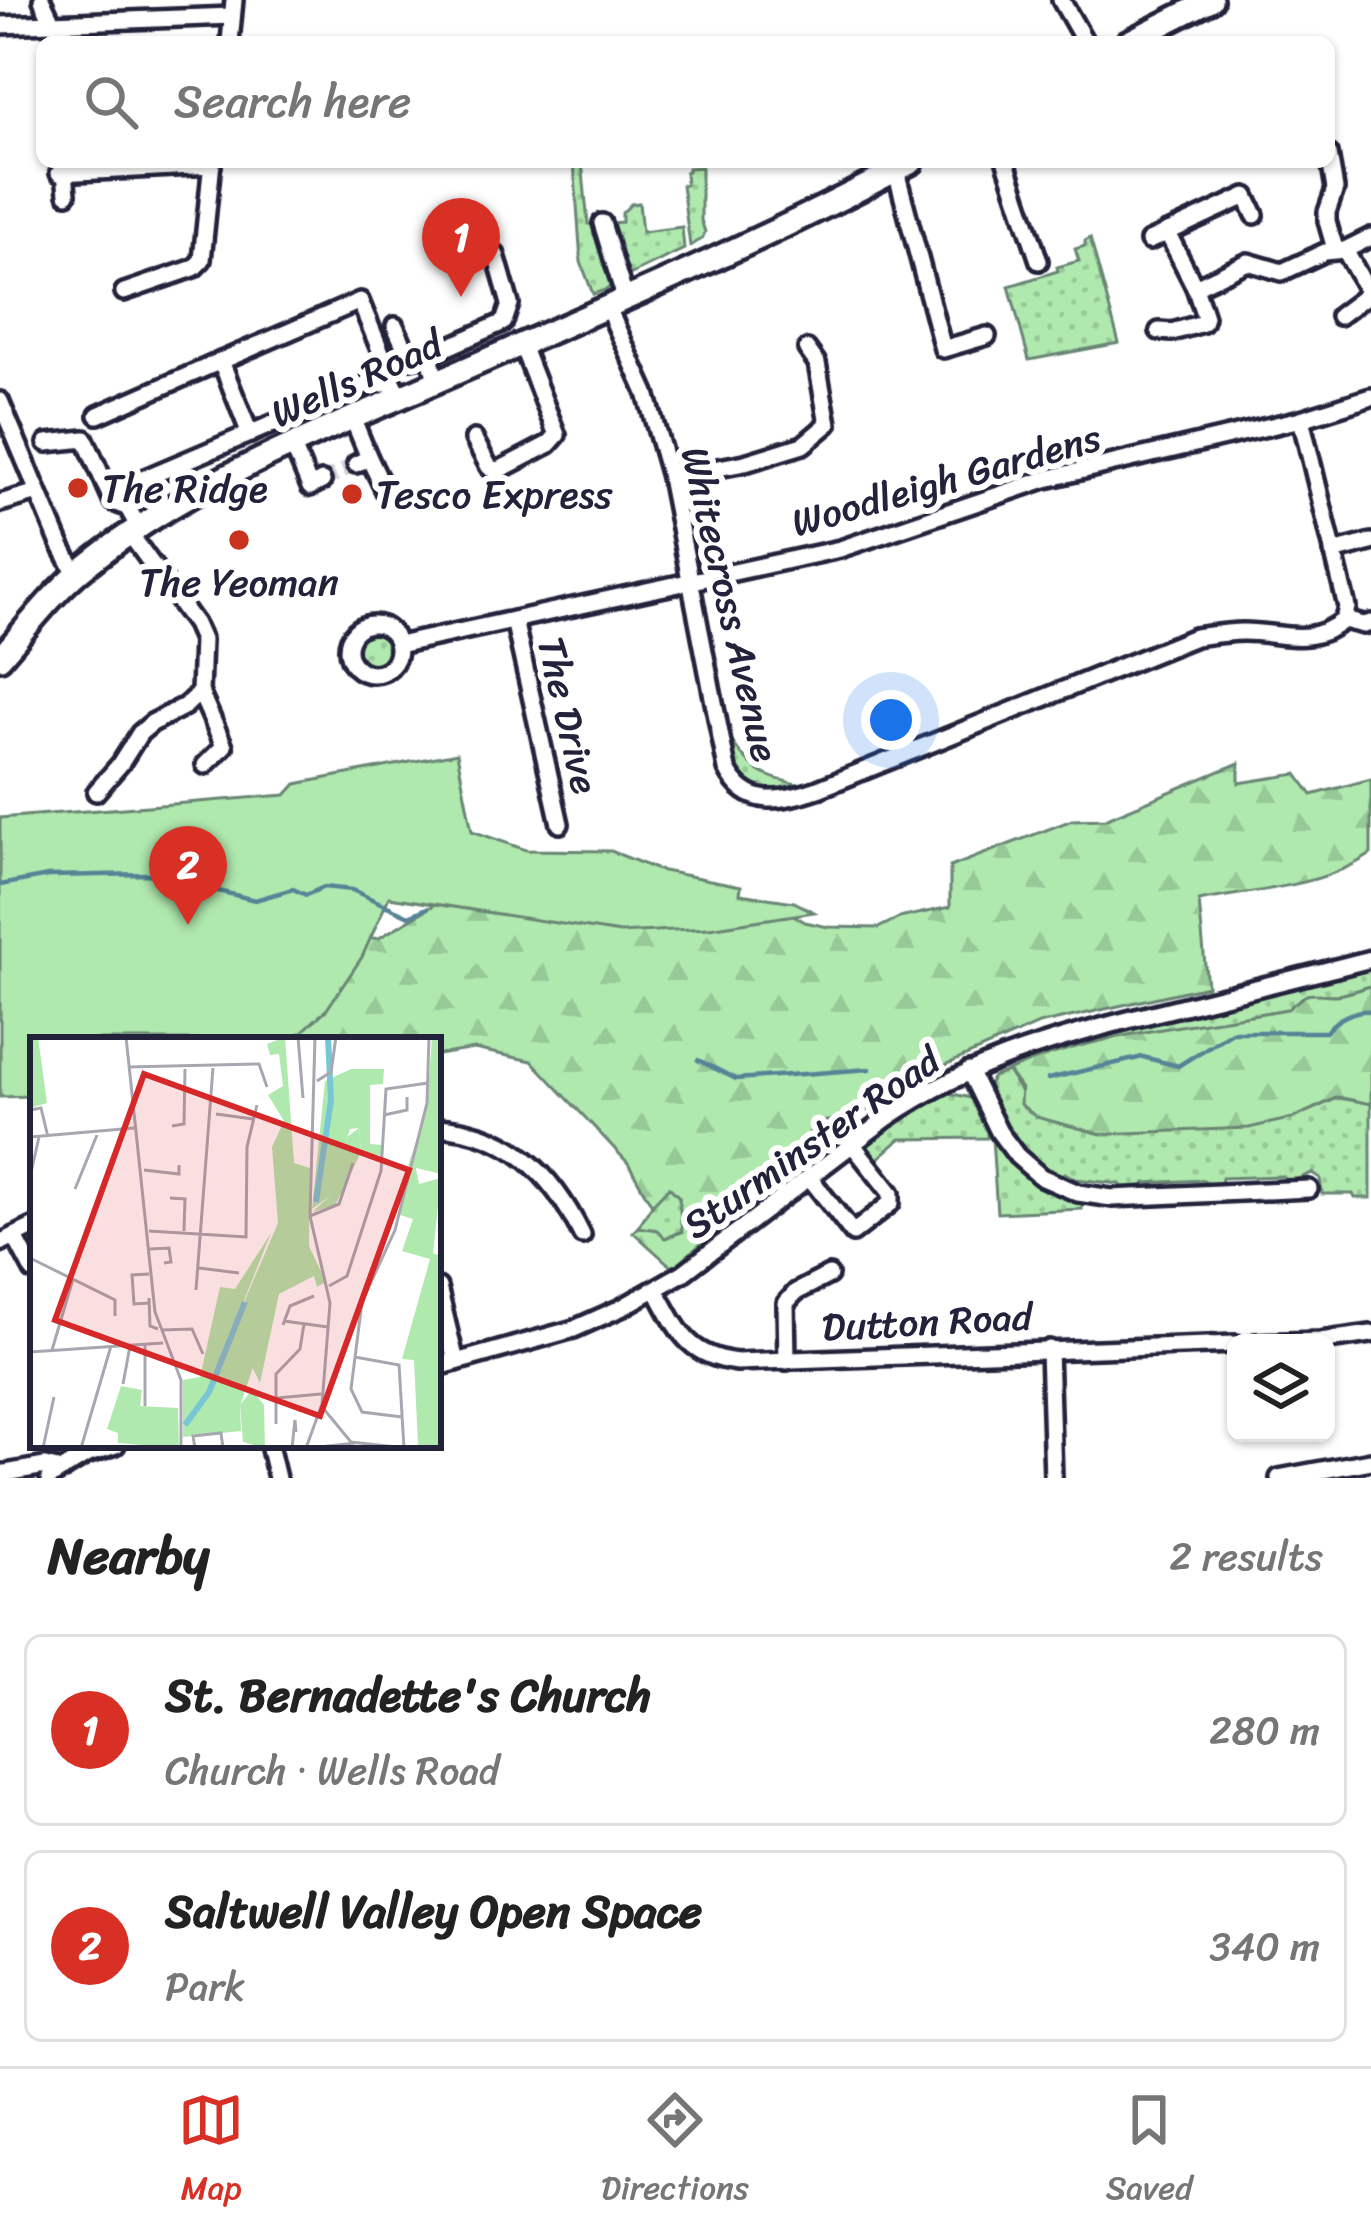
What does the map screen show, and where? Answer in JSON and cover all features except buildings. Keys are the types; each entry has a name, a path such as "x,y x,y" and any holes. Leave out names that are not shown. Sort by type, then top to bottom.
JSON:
{"highway":[{"path":"1140,36 1211,0"},
{"name":"Wells Road","path":"0,658 76,574 133,523 353,418 397,390 436,382 760,238 900,168"}],"street":[{"path":"42,0 53,24"},
{"path":"1060,0 1081,36"},
{"path":"0,25 233,8"},
{"path":"67,194 62,172 137,168"},
{"path":"124,292 194,268 202,260 212,168"},
{"path":"904,168 943,349 987,336"},
{"path":"1008,168 1039,261"},
{"path":"1331,168 1335,189 1327,221 1369,296 1339,316"},
{"path":"1149,241 1246,196 1255,214"},
{"name":"Whitecross Avenue","path":"602,223 616,302 670,477 727,769 733,782 750,794 778,801 818,789 1195,637 1241,632 1307,638 1344,620"},
{"path":"1159,331 1203,323 1205,317 1167,232"},
{"path":"1195,287 1248,262 1282,272 1371,237"},
{"path":"395,326 410,359 430,355 504,322 511,304 496,255"},
{"path":"98,415 360,301 397,390"},
{"path":"474,439 489,466 502,470 557,435 521,344"},
{"path":"670,477 745,463 803,445 828,424 817,363 807,349"},
{"path":"430,355 436,382"},
{"path":"220,361 250,434"},
{"path":"133,523 128,495 138,481 368,384 397,390"},
{"name":"Woodleigh Gardens","path":"398,645 840,549 1046,479 1301,419 1371,397"},
{"path":"2,412 76,574"},
{"path":"353,418 363,461 385,490"},
{"path":"1301,419 1346,607 1344,620 1371,623"},
{"path":"47,442 85,439 113,502 133,523 195,624 202,640 200,692 224,746 205,765"},
{"path":"293,446 310,487 322,481"},
{"path":"0,503 38,492"},
{"path":"1334,552 1371,542"},
{"name":"The Drive","path":"514,620 560,824"},
{"path":"96,793 140,733 200,692"},
{"name":"Sturminster Road","path":"441,1366 574,1329 656,1290 914,1100 969,1071 1066,1035 1371,959"},
{"path":"969,1071 999,1132 1017,1156 1042,1177 1078,1193 1112,1198 1309,1189"},
{"path":"441,1127 474,1132 516,1151 544,1174 582,1235"},
{"path":"810,1178 853,1233 891,1203 891,1193 853,1145"},
{"path":"8,1240 30,1266"},
{"path":"787,1360 786,1303 796,1292 829,1275"},
{"name":"Dutton Road","path":"656,1290 680,1334 711,1359 737,1362 1227,1344"},
{"path":"441,1300 456,1362"},
{"path":"1335,1339 1371,1334"},
{"path":"1049,1349 1053,1478"},
{"path":"0,1474 45,1466 55,1474 105,1448"},
{"path":"270,1448 277,1478"},
{"path":"1280,1478 1371,1461"}],"green space":[{"path":"574,168 583,168 588,224 596,225 612,280 608,289 593,294 581,262"},
{"path":"701,168 705,232 690,246 682,185 688,171"},
{"path":"639,203 642,232 682,227 684,249 623,276 609,223 622,222 622,213"},
{"path":"1090,238 1119,343 1029,360 1009,286 1079,261 1075,249"},
{"path":"374,631 387,636 392,649 387,662 374,667 361,662 356,649 361,636"},
{"path":"726,733 758,771 806,785 777,792 749,787 735,772"},
{"path":"457,753 472,831 526,850 611,851 658,870 741,886 740,894 794,902 814,912 709,928 620,933 389,897 362,957 327,1009 296,1037 30,1037 30,1096 0,1097 0,818 286,795 296,784"},
{"path":"1239,763 1239,783 1297,774 1312,795 1371,779 1371,854 1332,874 1199,901 1207,986 1039,1024 918,1077 858,1116 822,1122 809,1133 809,1152 673,1268 633,1232 638,1227 657,1230 665,1238 682,1232 679,1197 669,1187 652,1205 628,1163 532,1061 474,1049 441,1054 441,1037 209,1037 295,939 379,938 439,902 618,918 785,910 805,922 828,927 878,928 899,918 950,907 950,867 1072,820 1105,819"},
{"path":"1371,967 1371,986 1341,994 1308,995 1288,1009 1117,1038 1035,1059 1032,1054 1121,1028"},
{"path":"1371,986 1371,1104 1338,1097 1293,1118 1249,1128 1101,1134 1036,1117 1020,1104 1021,1089 1008,1071 1109,1039 1288,1009 1308,995 1341,994"},
{"path":"1008,1071 1036,1117 1056,1121 1293,1118 1338,1098 1371,1103 1371,1198 1322,1194 1320,1178 1312,1173 1288,1183 1283,1176 1222,1178 1221,1185 1207,1186 1203,1180 1145,1183 1142,1189 1124,1190 1120,1184 1075,1179 1065,1173 1059,1177 1016,1139 984,1090 993,1077"},
{"path":"949,1093 975,1099 987,1123 987,1138 900,1139 873,1163 863,1148"},
{"path":"992,1138 1022,1172 1082,1203 1082,1209 997,1213"},
{"path":"669,1186 679,1197 682,1231 665,1238 638,1227"}],"waterway":[{"path":"0,885 48,876 149,874 255,900 293,889 306,895 324,887 352,890 409,916 427,908"},
{"path":"1048,1079 1143,1057 1178,1066 1232,1032 1326,1032 1346,1016 1371,1011"},
{"path":"698,1060 736,1079 870,1069"}],"tunnel":[{"path":"322,481 356,464"}],"place":[{"name":"St. Bernadette's Church","path":"461,297"},
{"name":"The Ridge","path":"78,488"},
{"name":"Tesco Express","path":"352,494"},
{"name":"The Yeoman","path":"239,540"},
{"name":"Saltwell Valley Open Space","path":"188,925"}]}
